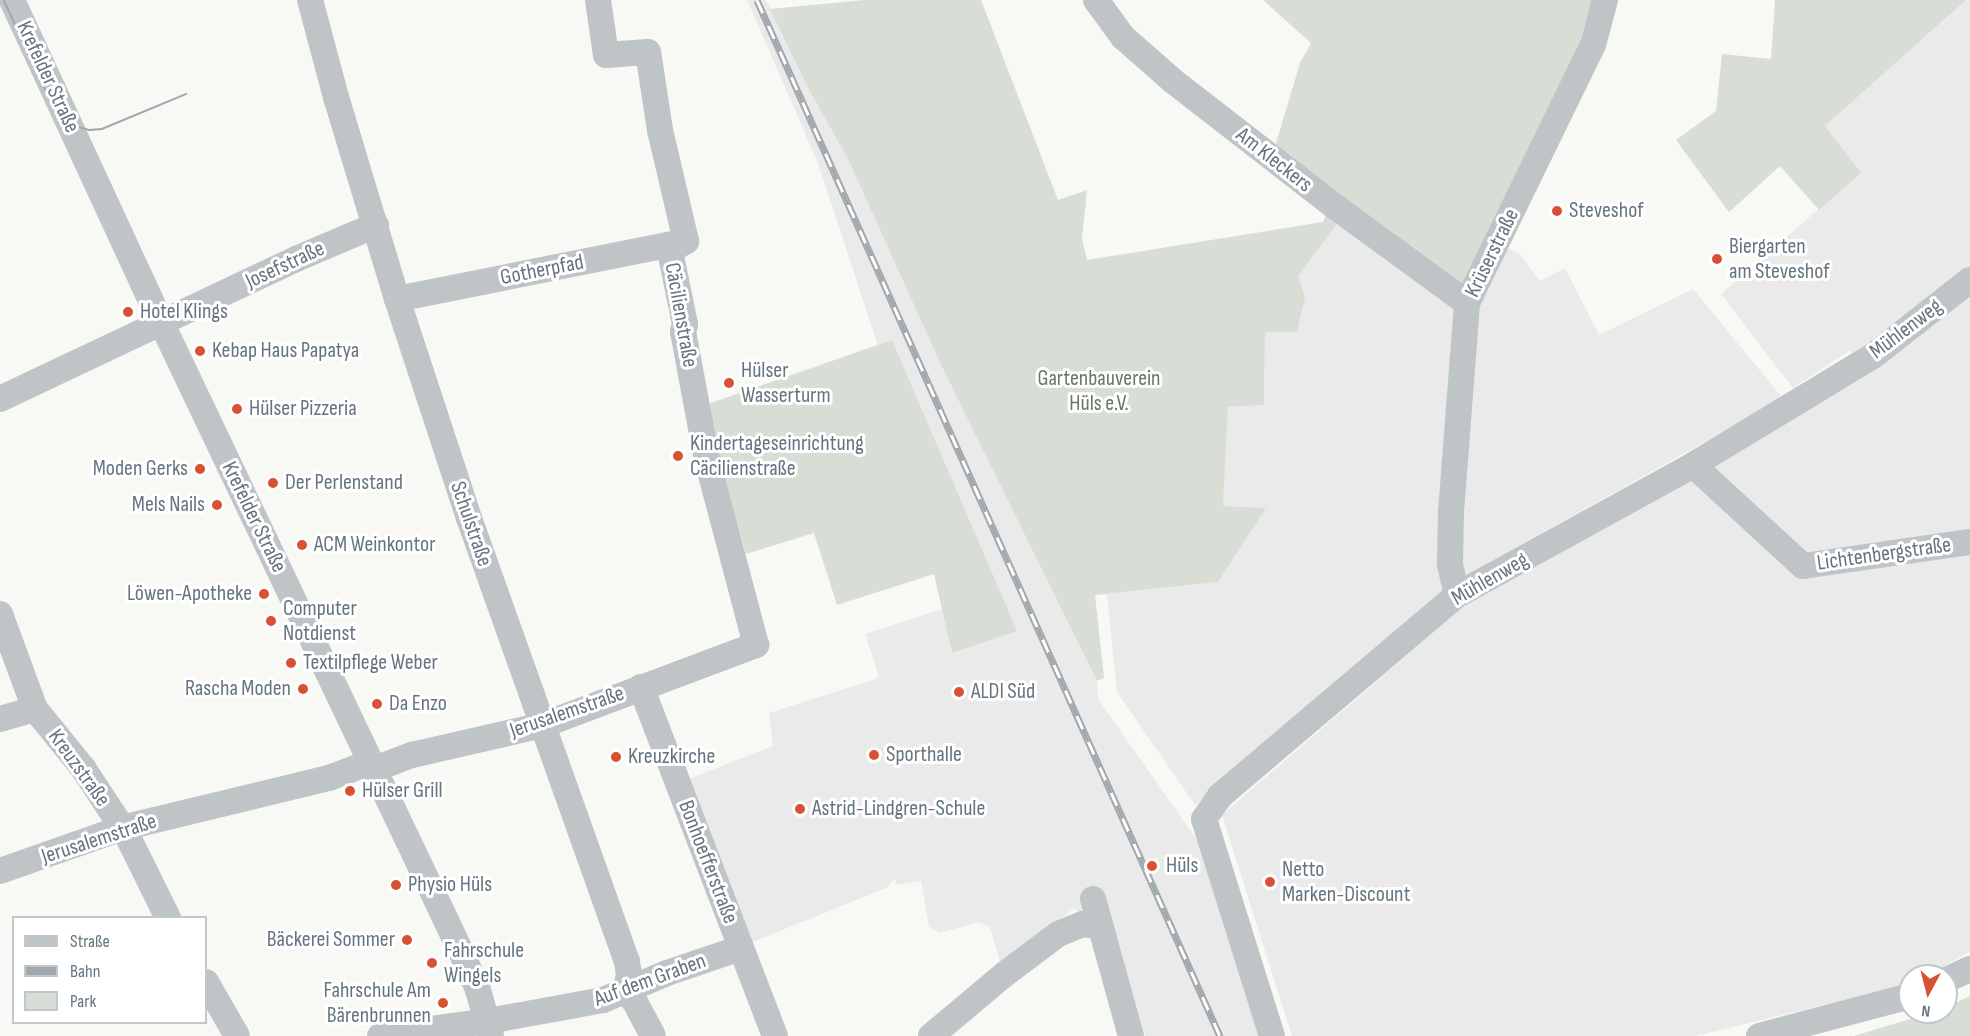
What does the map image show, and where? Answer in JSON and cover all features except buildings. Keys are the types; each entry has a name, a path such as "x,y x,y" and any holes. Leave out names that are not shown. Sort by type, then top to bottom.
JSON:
{"street":[{"name":"Krefelder Straße","path":"12,0 162,324 475,982 490,1028"},
{"name":"Schulstraße","path":"310,0 336,97 397,299 469,518 627,961 629,976 625,990"},
{"name":"Cäcilienstraße","path":"598,0 606,55 648,52 660,130 686,241 670,251 685,324 683,332 707,460 756,645"},
{"name":"Am Kleckers","path":"1096,0 1123,37 1173,81 1336,208 1467,303"},
{"name":"Krüserstraße","path":"1457,595 1450,564 1451,512 1467,303 1593,45 1605,0"},
{"name":"Josefstraße","path":"0,399 296,259 376,225"},
{"name":"Gotherpfad","path":"397,299 686,241"},
{"name":"Mühlenweg","path":"1272,1036 1204,819 1220,796 1457,595 1693,465 1873,356 1970,280"},
{"name":"Lichtenbergstraße","path":"1693,465 1803,566 1970,542"},
{"name":"Kreuzstraße","path":"0,614 35,709 83,768 122,828 167,916"},
{"name":"Jerusalemstraße","path":"0,871 122,828 329,778 412,755 543,725 756,645"},
{"name":"Bonhoefferstraße","path":"641,687 775,1036"},
{"path":"0,719 35,709"},
{"path":"1093,899 1131,1036"},
{"path":"932,1036 1005,974 1058,934 1083,924 1101,927"},
{"name":"Auf dem Graben","path":"380,1036 490,1028 603,1000 741,948"},
{"path":"207,984 237,1036"},
{"path":"625,990 635,1002 653,1036"},
{"path":"1759,1036 1898,999"}],"shaded area":[{"path":"747,0 766,0 808,88 848,159 941,365 1097,681 1098,699 1207,854 1264,1036 1145,1036 1106,903 1085,921 1074,908 1002,969 990,927 979,922 940,933 929,926 921,881 896,885 895,879 886,888 750,943 686,780 773,746 769,713 876,679 879,676 865,634 942,609 952,653 1016,631 892,341 878,346 818,163"},
{"path":"1966,0 1970,0 1970,270 1856,358 1850,350 1793,388 1721,294 1860,173 1825,126"},
{"path":"1339,221 1504,246 1520,254 1540,281 1565,268 1599,335 1693,289 1781,396 1760,411 1477,569 1426,608 1195,805 1117,692 1107,594 1218,582 1266,508 1223,506 1228,407 1264,405 1265,331 1305,297 1298,276"},
{"path":"1970,286 1970,951 1948,964 1898,964 1898,986 1890,989 1695,1036 1292,1036 1222,815 1466,604"}],"green space":[{"name":"Gartenbauverein Hüls e.V.","path":"865,0 981,0 1058,200 1087,190 1082,239 1087,260 1323,222 1327,211 1339,221 1298,276 1305,297 1297,332 1265,332 1264,405 1228,407 1223,506 1266,508 1218,582 1095,595 1104,678 1097,681 941,365 848,159 808,88 770,9"},
{"path":"1263,0 1592,0 1580,41 1534,144 1464,286 1274,150 1300,63 1311,43"},
{"path":"1775,0 1966,0 1825,126 1861,173 1819,210 1780,166 1729,212 1676,140 1716,111 1722,54 1771,59"},
{"path":"892,340 1017,631 952,653 934,574 837,605 814,533 746,554 705,405"},
{"path":"1970,996 1970,1036 1854,1036 1898,1023 1958,1024 1958,1002"}],"tram line":[{"path":"4,0 56,112 73,125 89,130 102,129 186,94"}],"railway":[{"path":"757,0 1220,1036"}],"place":[{"name":"Steveshof","path":"1557,211"},
{"name":"Biergarten am Steveshof","path":"1717,259"},
{"name":"Hotel Klings","path":"128,312"},
{"name":"Kebap Haus Papatya","path":"200,351"},
{"name":"Hülser Wasserturm","path":"729,383"},
{"name":"Hülser Pizzeria","path":"237,409"},
{"name":"Kindertageseinrichtung Cäcilienstraße","path":"678,456"},
{"name":"Moden Gerks","path":"200,469"},
{"name":"Der Perlenstand","path":"273,483"},
{"name":"Mels Nails","path":"217,505"},
{"name":"ACM Weinkontor","path":"302,545"},
{"name":"Löwen-Apotheke","path":"264,594"},
{"name":"Computer Notdienst","path":"271,621"},
{"name":"Textilpflege Weber","path":"291,663"},
{"name":"Rascha Moden","path":"303,689"},
{"name":"ALDI Süd","path":"959,692"},
{"name":"Da Enzo","path":"377,704"},
{"name":"Sporthalle","path":"874,755"},
{"name":"Kreuzkirche","path":"616,757"},
{"name":"Hülser Grill","path":"350,791"},
{"name":"Astrid-Lindgren-Schule","path":"800,809"},
{"name":"Hüls","path":"1152,866"},
{"name":"Netto Marken-Discount","path":"1270,882"},
{"name":"Physio Hüls","path":"396,885"},
{"name":"Bäckerei Sommer","path":"407,940"},
{"name":"Fahrschule Wingels","path":"432,963"},
{"name":"Fahrschule Am Bärenbrunnen","path":"443,1003"}]}
